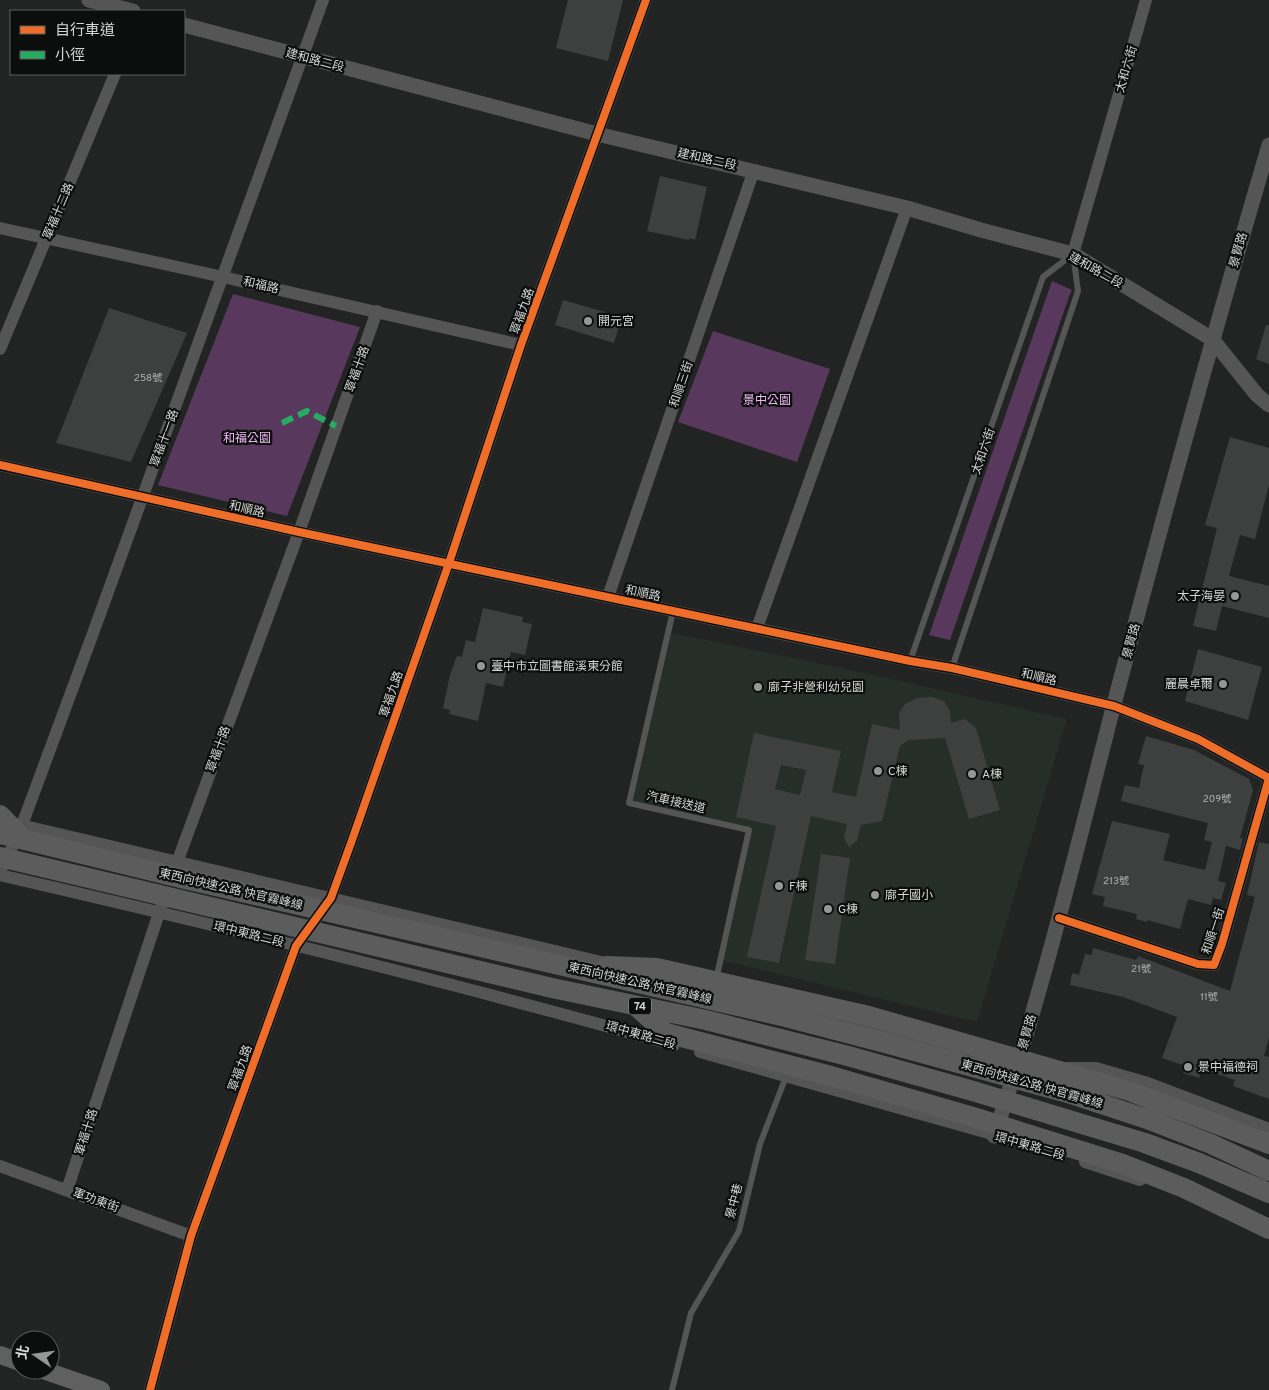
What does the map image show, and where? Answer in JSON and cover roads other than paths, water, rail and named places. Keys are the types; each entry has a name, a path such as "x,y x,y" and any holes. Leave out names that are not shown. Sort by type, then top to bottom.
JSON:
{"highway":[{"path":"0,815 22,832"},
{"name":"東西向快速公路 快官霧峰線","path":"0,834 22,832 185,879 786,1017 1068,1093 1147,1119 1211,1144 1269,1171"},
{"name":"東西向快速公路 快官霧峰線","path":"0,858 552,988 715,1022 831,1052 1074,1120 1200,1163 1269,1193"},
{"path":"554,964 657,968 869,1016 1129,1091 1269,1144"},
{"path":"635,1005 666,1033 952,1110 1123,1164 1184,1188 1269,1228"}],"main road":[{"path":"60,1376 102,1390"}],"street":[{"path":"89,0 129,10"},
{"name":"軍福十一路","path":"0,874 22,832 323,0"},
{"name":"軍福九路","path":"150,1390 191,1236 296,946 331,898 449,563 521,345 646,0"},
{"name":"太和六街","path":"1072,254 1146,0"},
{"name":"建和路二段","path":"185,25 597,134 754,170 906,208 1072,254 1212,339 1257,395 1269,405"},
{"name":"軍福十二路","path":"0,348 115,75"},
{"name":"景賢路","path":"994,1136 1017,1067 1059,918 1212,339 1269,145"},
{"name":"和順三街","path":"608,597 754,170"},
{"path":"757,628 906,208"},
{"name":"和福路","path":"0,228 521,345"},
{"name":"軍福十路","path":"67,1190 177,862 299,532 377,312"},
{"name":"和順路","path":"0,466 143,496 299,532 910,661 952,668 1114,706 1198,739 1269,778"},
{"name":"和順一街","path":"1059,918 1198,964 1214,965 1222,944 1269,778"},
{"path":"0,820 22,832 177,862 331,898 804,1011 1017,1067 1190,1125 1269,1161"},
{"name":"環中東路二段","path":"0,874 160,912 586,1020 1031,1145 1152,1183 1269,1236"},
{"path":"1017,1067 1096,1068 1148,1083 1269,1129"},
{"name":"軍功東街","path":"0,1166 191,1236"}],"lane":[{"name":"太和六街","path":"910,661 1043,277 1072,254 1078,291 952,668"},
{"name":"汽車接送道","path":"673,611 629,803 749,830 713,990"},
{"path":"799,1030 804,1011"},
{"path":"794,1048 796,1039"},
{"name":"景中巷","path":"672,1390 691,1313 738,1232 760,1144 791,1058"}],"place":[{"name":"開元宮","path":"588,321"},
{"name":"太子海晏","path":"1235,596"},
{"name":"臺中市立圖書館溪東分館","path":"481,666"},
{"name":"麗晨卓爾","path":"1223,684"},
{"name":"廍子非營利幼兒園","path":"758,687"},
{"name":"C棟","path":"878,771"},
{"name":"A棟","path":"972,774"},
{"name":"F棟","path":"779,886"},
{"name":"廍子國小","path":"875,895"},
{"name":"G棟","path":"828,909"},
{"name":"景中福德祠","path":"1188,1067"}],"park label":[{"name":"景中公園","path":"767,400"},
{"name":"和福公園","path":"247,438"}]}
